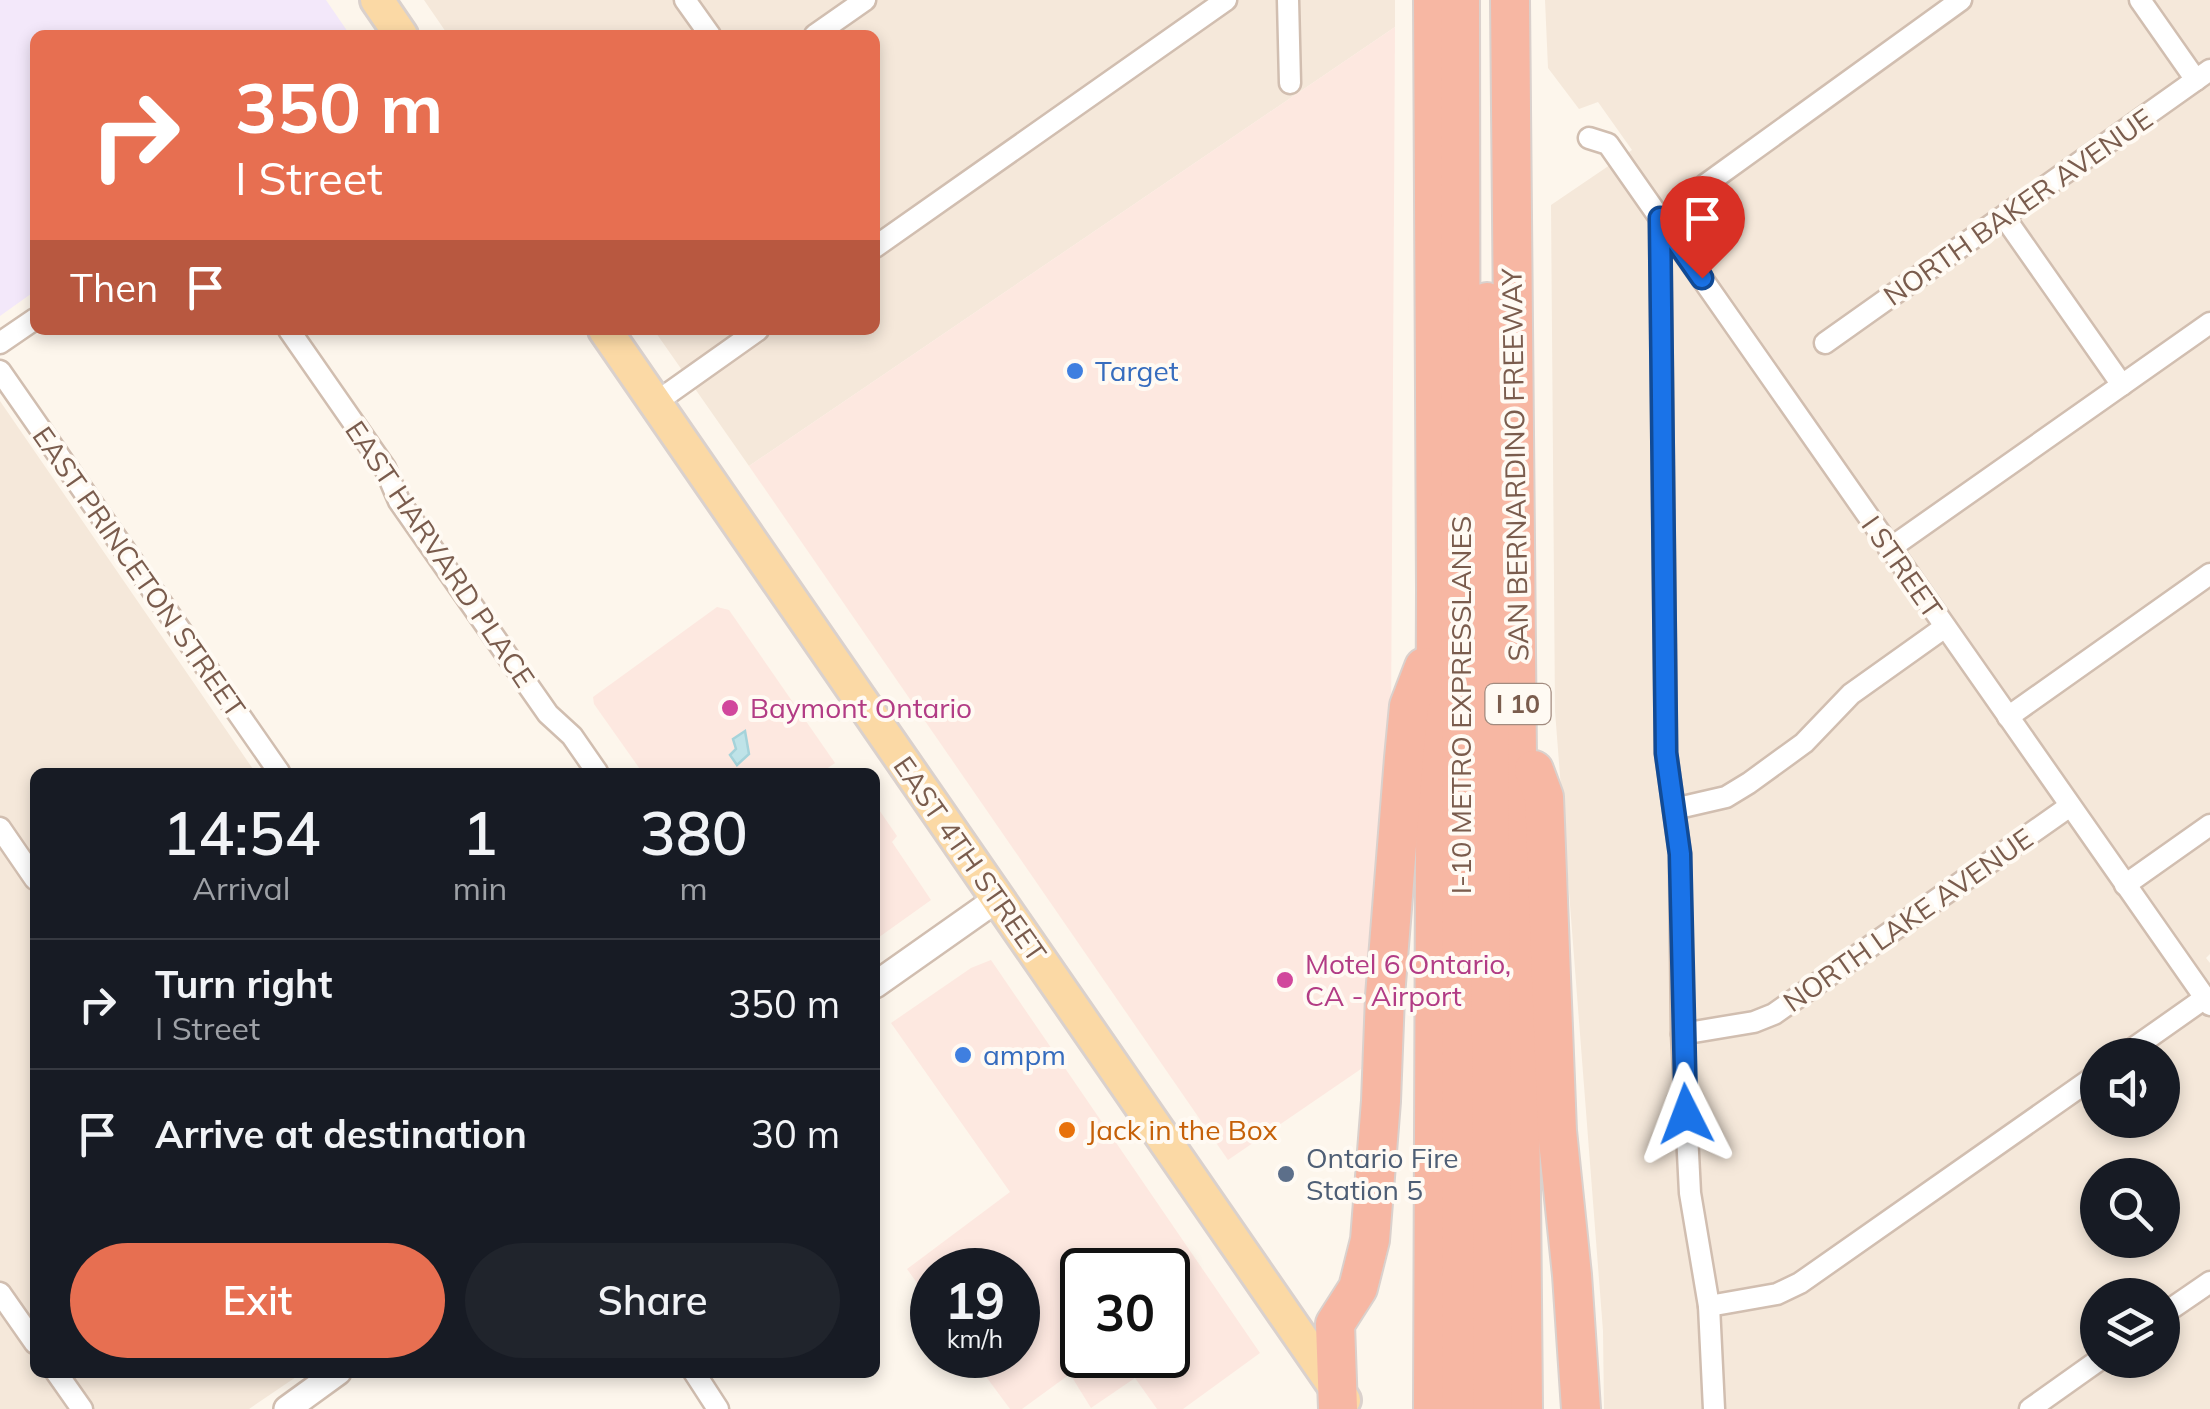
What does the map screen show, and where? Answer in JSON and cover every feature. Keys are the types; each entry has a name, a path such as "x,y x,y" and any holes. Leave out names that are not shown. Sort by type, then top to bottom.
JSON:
{"highway":[{"path":"1433,0 1433,1409"},
{"name":"I-10 METRO EXPRESSLANES","path":"1460,0 1462,1409"},
{"name":"I-10 METRO EXPRESSLANES","path":"1485,0 1493,1409"},
{"name":"SAN BERNARDINO FREEWAY","path":"1510,0 1523,1409"},
{"path":"1341,1402 1334,1324 1358,1288 1370,1240 1382,1101 1384,996 1409,706 1435,636"},
{"path":"1518,724 1544,798 1555,1112 1581,1409"}],"main road":[{"path":"377,0 398,30"},
{"name":"EAST 4TH STREET","path":"608,335 1341,1402"}],"street":[{"path":"685,0 706,30"},
{"path":"821,30 865,0"},
{"path":"880,243 1226,0"},
{"path":"1288,0 1290,84"},
{"path":"1705,184 1962,0"},
{"path":"2140,0 2203,75"},
{"name":"NORTH BAKER AVENUE","path":"1826,343 2203,75"},
{"name":"I STREET","path":"1590,138 1608,144 2208,1001"},
{"path":"1660,218 1666,753 1680,854 1682,1034 1690,1193 1709,1306 1714,1409"},
{"path":"2005,218 2122,385"},
{"path":"0,344 30,323"},
{"path":"1889,549 2210,323"},
{"name":"EAST HARVARD PLACE","path":"292,335 385,468 398,500 548,714 572,736 595,768"},
{"path":"655,402 751,335"},
{"name":"EAST PRINCETON STREET","path":"0,371 276,768"},
{"path":"2008,717 2210,574"},
{"path":"1674,809 1726,797 1749,783 1804,743 1851,694 1945,627"},
{"name":"NORTH LAKE AVENUE","path":"1682,1034 1754,1022 1774,1014 2070,806"},
{"path":"2125,885 2210,825"},
{"path":"0,828 30,872"},
{"path":"880,981 997,899"},
{"path":"2150,1038 2208,1001"},
{"path":"1709,1306 1777,1294 1800,1283 2080,1087"},
{"path":"2180,1303 2210,1282"},
{"path":"0,1292 28,1316"},
{"path":"2030,1409 2080,1373"},
{"path":"60,1378 82,1409"},
{"path":"287,1409 330,1378"},
{"path":"698,1378 718,1409"}],"shaded area":[{"path":"0,0 326,0 347,30 30,30 30,295 0,316"},
{"path":"424,0 1395,0 1395,27 749,466 657,335 880,335 880,30 445,30"},
{"path":"1545,0 2210,0 2210,954 2206,958 2210,963 2210,1409 1604,1409 1603,1331 1555,711 1551,205 1632,150 1598,102 1579,109 1548,68"},
{"path":"1395,27 1391,722 1361,1069 1228,1160 749,466"},
{"path":"0,401 252,768 30,768 30,1378 295,1378 249,1409 0,1409"},
{"path":"717,607 729,610 835,763 828,768 639,768 593,697"},
{"path":"880,811 897,836 892,842 931,900 880,936"},
{"path":"991,960 1188,1248 1060,1248 1060,1378 1065,1378 1022,1409 1010,1409 987,1378 1040,1378 1040,1248 935,1248 1010,1192 891,1023 971,968"},
{"path":"1190,1251 1260,1353 1183,1409 1157,1409 1135,1378 1190,1378"},
{"path":"1072,1378 1135,1378 1091,1408"}],"water":[{"path":"745,731 749,754 737,765 730,755 736,749 733,739"}],"place":[{"name":"Target","path":"1075,371"},
{"name":"Baymont Ontario","path":"730,708"},
{"name":"Motel 6 Ontario, CA - Airport","path":"1285,980"},
{"name":"ampm","path":"963,1055"},
{"name":"Jack in the Box","path":"1067,1130"},
{"name":"Ontario Fire Station 5","path":"1286,1174"}],"route":[{"path":"1686,1114 1680,854 1666,753 1660,218 1702,278"}]}
